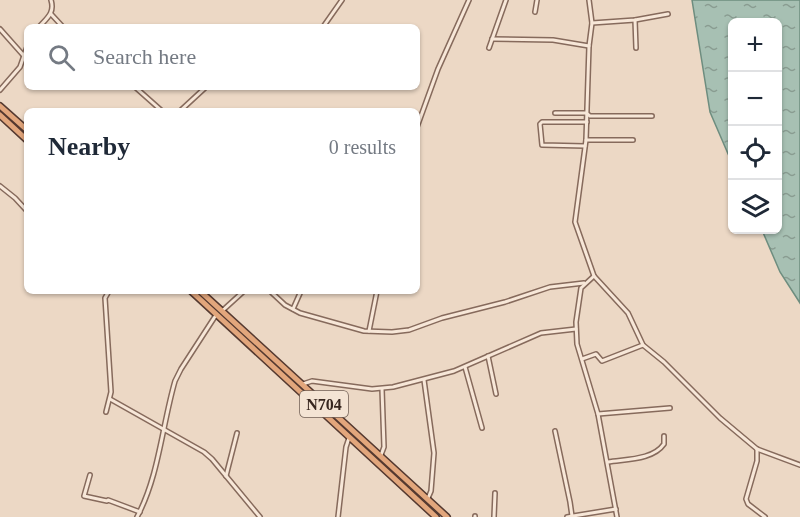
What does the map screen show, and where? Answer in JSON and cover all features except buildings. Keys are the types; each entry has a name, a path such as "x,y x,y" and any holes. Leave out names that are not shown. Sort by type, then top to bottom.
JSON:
{"highway":[{"path":"0,106 24,127"},
{"path":"0,115 24,137"},
{"name":"N704","path":"195,294 222,310 379,457 447,517"},
{"name":"N704","path":"202,294 216,315 436,517"},
{"path":"362,450 367,445"}],"street":[{"path":"42,24 51,14 51,0"},
{"path":"325,24 342,0"},
{"path":"420,119 438,69 469,0"},
{"path":"489,48 506,0"},
{"path":"535,12 537,0"},
{"path":"589,0 592,23 589,46 586,140 575,222 594,276 628,313 644,345 720,418 757,449 800,465"},
{"path":"51,14 60,24"},
{"path":"592,23 635,20 668,14"},
{"path":"635,20 636,48"},
{"path":"0,29 24,56 17,73 0,90"},
{"path":"492,39 553,40 589,46"},
{"path":"138,90 159,108"},
{"path":"183,108 203,90"},
{"path":"555,113 586,113 590,116 652,116"},
{"path":"585,146 542,145 540,124 542,122 586,122"},
{"path":"586,140 633,140"},
{"path":"0,186 24,208"},
{"path":"594,276 585,283 580,292 576,329 577,344 598,414 617,517"},
{"path":"273,294 285,305 321,320 369,331 392,332 410,330 452,315 505,302 550,287 585,283"},
{"path":"106,294 110,399 106,412"},
{"path":"222,310 241,294"},
{"path":"293,309 300,294"},
{"path":"369,331 376,294"},
{"path":"137,517 151,481 178,375 216,315"},
{"path":"303,384 312,381 328,382 382,389 424,380 465,367 541,333 576,329"},
{"path":"582,359 596,354 602,361 644,345"},
{"path":"488,356 496,394"},
{"path":"465,367 482,428"},
{"path":"424,380 434,453 431,491 427,500"},
{"path":"379,457 384,449 382,389"},
{"path":"110,399 204,452 260,517"},
{"path":"598,414 670,408"},
{"path":"555,431 572,516"},
{"path":"226,476 237,434"},
{"path":"608,462 642,457 657,452 664,444 664,436"},
{"path":"338,517 349,438"},
{"path":"757,449 757,461 746,499 748,504 765,517"},
{"path":"90,475 84,496 108,500 140,512"},
{"path":"494,517 495,493"},
{"path":"567,517 616,509"}],"water":[{"path":"692,0 800,0 800,303 780,272 764,234 782,234 782,18 728,18 728,154 710,112"}]}
